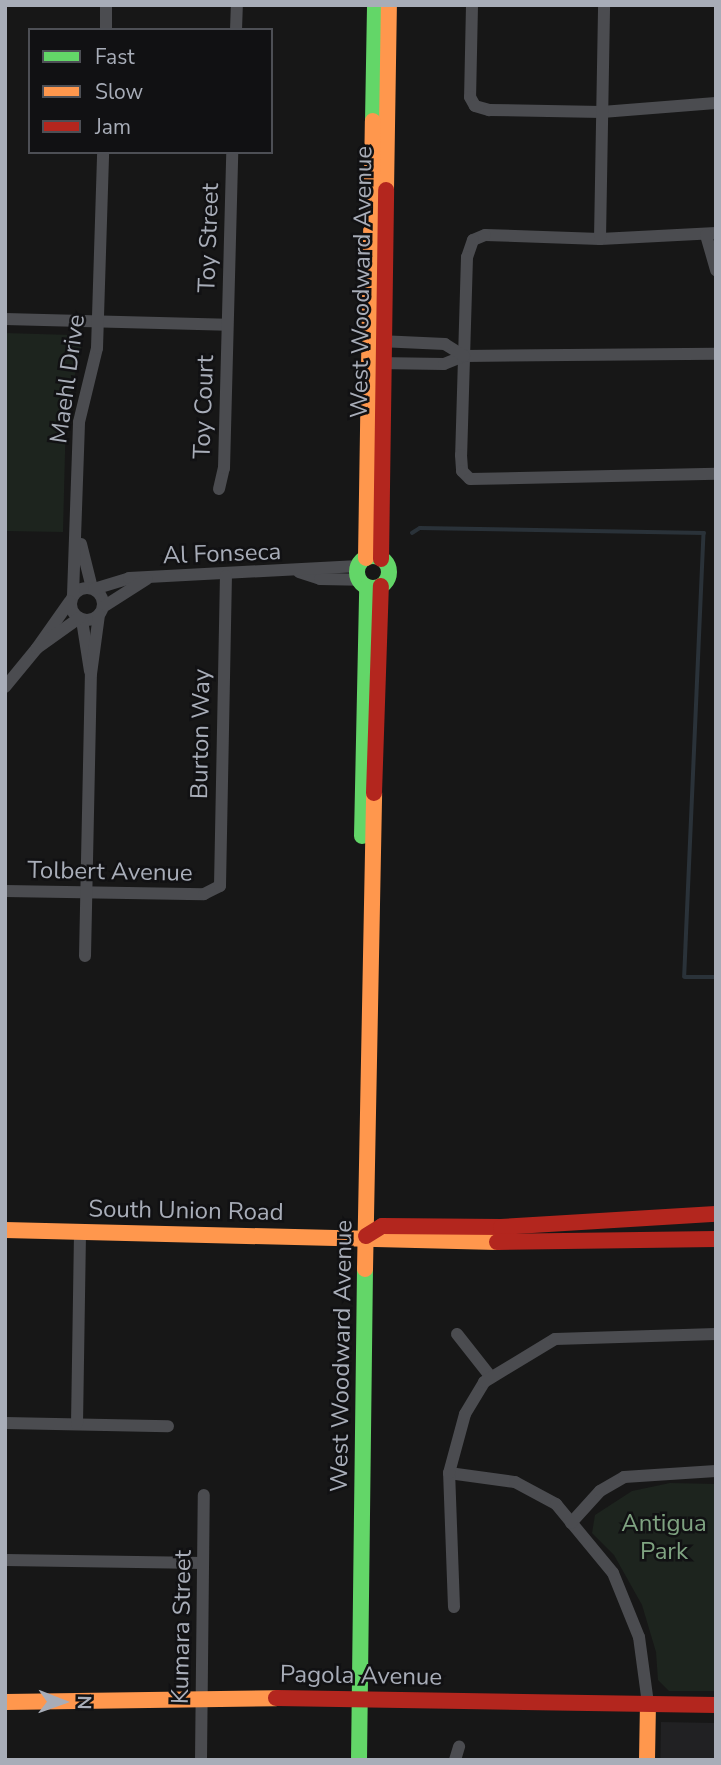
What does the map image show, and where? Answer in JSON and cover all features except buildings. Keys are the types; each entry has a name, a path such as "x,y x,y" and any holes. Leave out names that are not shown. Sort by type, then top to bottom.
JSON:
{"street":[{"path":"106,5 106,28"},
{"path":"236,28 237,5"},
{"name":"West Woodward Avenue","path":"359,1760 369,953 369,573 377,363 375,5"},
{"name":"West Woodward Avenue","path":"377,312 389,5"},
{"path":"472,5 470,97 475,106 489,110 602,112 716,103"},
{"path":"600,239 604,5"},
{"name":"Maehl Drive","path":"72,598 79,422 95,359 99,320 103,154"},
{"name":"Toy Street","path":"227,325 232,154"},
{"path":"716,271 711,234 600,239 485,235 473,240 467,257 461,455 462,471 470,479 716,474"},
{"path":"5,319 227,325"},
{"name":"Toy Court","path":"219,489 224,468 227,325"},
{"path":"377,341 445,344 464,356"},
{"path":"377,363 444,364 464,356 716,354"},
{"name":"Maehl Drive","path":"76,527 101,611"},
{"name":"Al Fonseca","path":"72,598 79,589 129,578 299,572 369,573"},
{"name":"Burton Way","path":"214,891 220,886 226,576"},
{"name":"Al Fonseca","path":"81,619 101,611 147,579"},
{"path":"72,598 81,619 83,646 91,674"},
{"path":"5,687 37,648 72,598"},
{"path":"85,956 91,674 101,611"},
{"path":"37,648 81,619"},
{"path":"62,632 83,646"},
{"name":"Tolbert Avenue","path":"5,891 214,891"},
{"name":"South Union Road","path":"366,1237 382,1226 501,1227 614,1217 716,1214"},
{"name":"South Union Road","path":"5,1230 501,1242 716,1239"},
{"path":"77,1424 80,1233"},
{"path":"457,1334 491,1377"},
{"path":"454,1607 449,1473 465,1414 491,1377 555,1339 716,1334"},
{"path":"5,1423 168,1426"},
{"path":"571,1523 600,1492 624,1477 716,1471"},
{"path":"449,1473 516,1482 556,1504 613,1573 639,1637 648,1704 647,1760"},
{"name":"Kumara Street","path":"201,1760 204,1494"},
{"path":"5,1560 203,1563"},
{"name":"Pagola Avenue","path":"5,1702 132,1703 202,1697 716,1705"}],"shaded area":[{"path":"661,1722 716,1723 715,1760 660,1760"}],"green space":[{"path":"5,333 71,335 82,344 66,413 63,532 5,531"},
{"name":"Antigua Park","path":"670,1483 716,1484 716,1691 669,1691 658,1680 656,1652 642,1605 614,1555 592,1533 595,1515 632,1491"}],"waterway":[{"path":"412,533 420,528 704,533 685,977 716,977"}],"traffic: fast":[{"path":"373,121 375,5"},
{"path":"373,556 384,561 389,572 384,583 373,588 362,583 357,572 362,561 373,556"},
{"path":"362,836 367,587"},
{"path":"359,1760 365,1269"}],"traffic: slow":[{"path":"386,190 389,5"},
{"path":"366,558 373,121"},
{"path":"365,1269 374,793"},
{"path":"5,1230 497,1242"},
{"path":"5,1702 276,1698"},
{"path":"647,1760 648,1704"}],"traffic: jam":[{"path":"381,559 386,190"},
{"path":"374,793 381,586"},
{"path":"366,1236 382,1226 501,1227 716,1214"},
{"path":"497,1242 716,1239"},
{"path":"276,1698 716,1705"}]}
